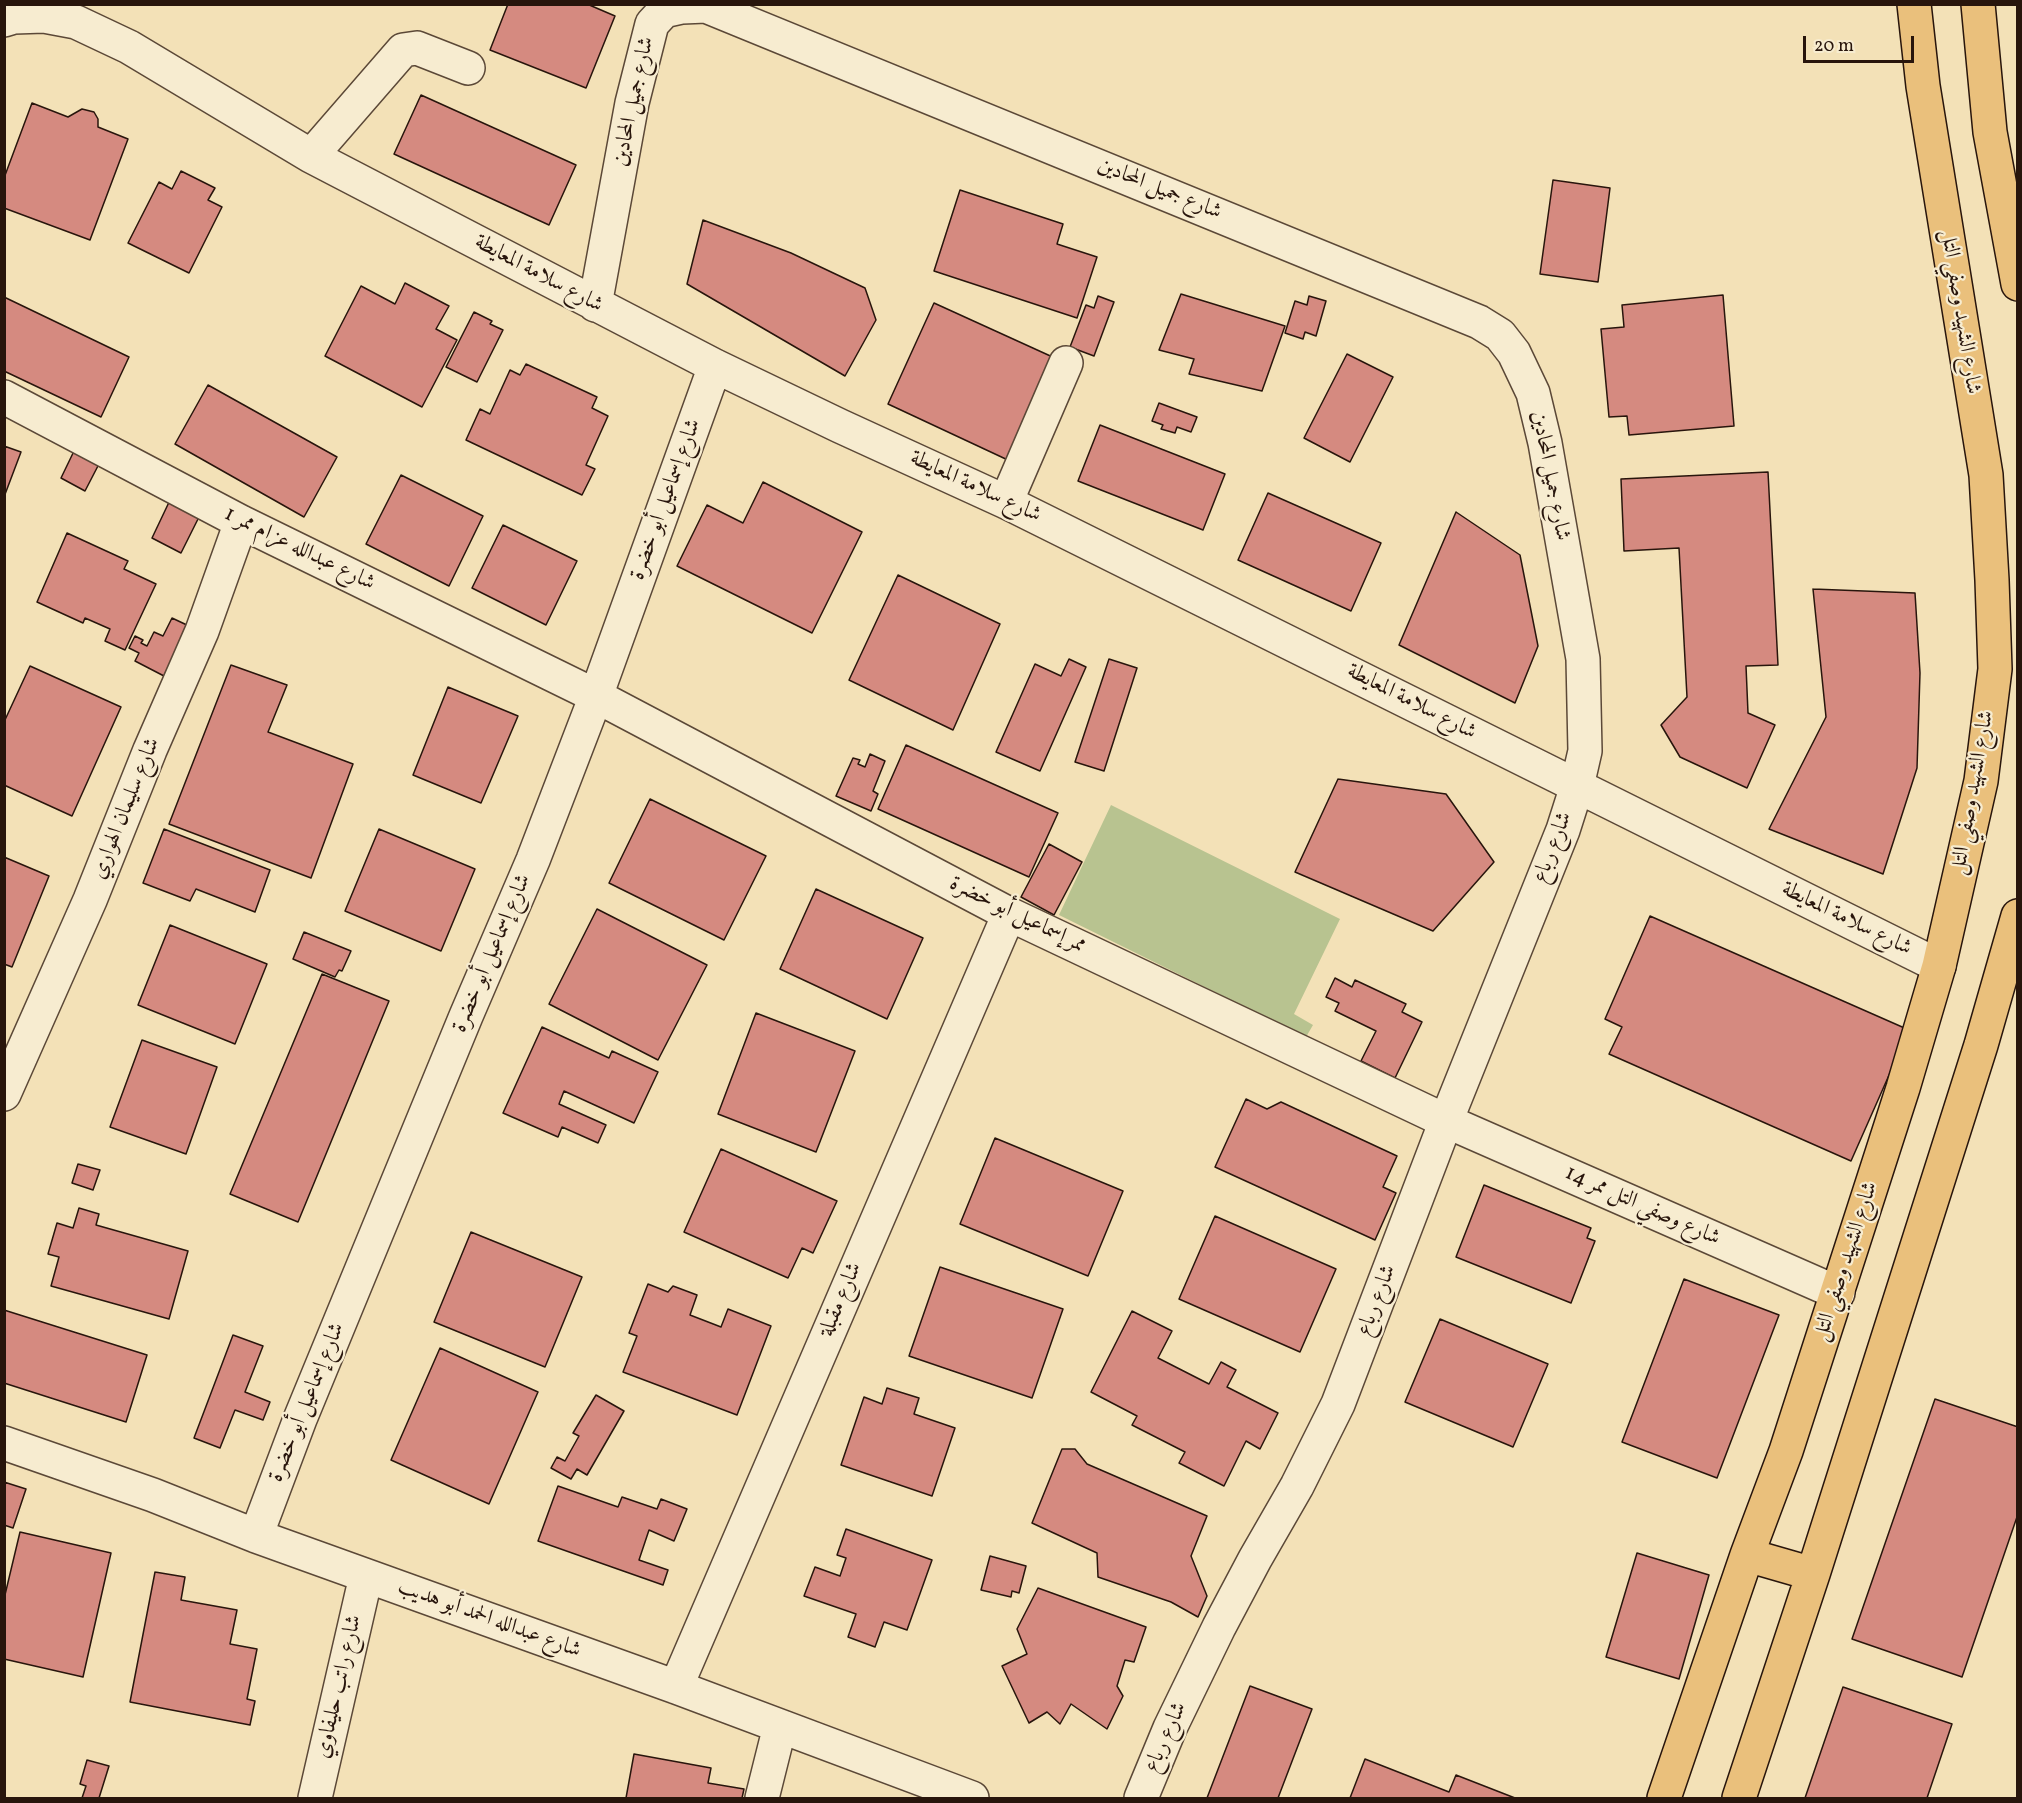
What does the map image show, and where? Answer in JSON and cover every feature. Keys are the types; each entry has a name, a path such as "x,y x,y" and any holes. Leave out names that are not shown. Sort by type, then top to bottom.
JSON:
{"main road":[{"name":"شارع الشهيد وصفي التل","path":"1664,1798 1747,1555 1786,1451 1903,1088 1939,966 1981,781 1995,669 1986,475 1925,98 1914,4"},
{"path":"1978,4 1990,132 2018,284"},
{"path":"1739,1798 1813,1574 1981,1045 2018,916"},
{"path":"1747,1555 1813,1574"}],"street":[{"name":"شارع جميل المحادين","path":"595,305 632,103 652,24 664,11 705,6 1479,322 1500,335 1514,353 1533,393 1545,443 1583,659 1585,751 1577,786"},
{"name":"شارع سلامة المعايطة","path":"12,14 44,16 76,22 129,47 311,156 715,366 1006,502 1939,966"},
{"path":"311,156 403,50 417,48 468,68"},
{"path":"1006,502 1066,363"},
{"name":"شارع إسماعيل أبو خضرة","path":"255,1536 300,1419 461,1027 533,860 596,696 715,366"},
{"name":"شارع عبدالله عزام ممر 1","path":"4,397 241,522 596,696"},
{"name":"شارع سليمان الهواري","path":"4,1094 90,900 150,750 202,631 241,522"},
{"name":"ممر إسماعيل أبو خضرة","path":"596,696 1009,914 1446,1120"},
{"name":"شارع رباع","path":"1141,1798 1170,1728 1219,1627 1255,1558 1297,1486 1338,1404 1446,1120 1563,830 1577,786"},
{"name":"شارع مقبلة","path":"676,1687 1009,914"},
{"name":"شارع وصفي التل ممر 14","path":"1446,1120 1838,1293"},
{"name":"شارع عبدالله الحمد أبو هديب","path":"4,1443 676,1687 972,1798"},
{"name":"شارع راتب حليفاوي","path":"315,1798 366,1576"},
{"path":"762,1798 780,1726"}],"green space":[{"path":"1111,805 1340,919 1294,1014 1313,1025 1306,1037 1059,915"}],"building":[{"path":"508,4 587,4 615,16 586,88 490,50"},
{"path":"421,95 576,165 549,225 394,154"},
{"path":"32,103 68,117 82,109 94,112 98,119 98,127 128,139 90,240 4,208 4,178"},
{"path":"181,171 215,188 208,200 222,207 189,273 128,243 159,182 172,189"},
{"path":"1553,180 1610,188 1598,282 1540,274"},
{"path":"960,190 1063,224 1057,244 1097,257 1077,318 934,271"},
{"path":"703,220 791,253 865,288 876,320 845,376 687,284"},
{"path":"405,283 449,306 436,329 457,340 422,407 325,356 361,286 395,304"},
{"path":"1181,294 1285,326 1262,391 1189,374 1194,359 1159,350"},
{"path":"1723,295 1734,426 1629,435 1627,416 1609,417 1601,329 1624,327 1622,305"},
{"path":"1098,296 1114,302 1094,356 1070,347 1086,305 1094,308"},
{"path":"1309,296 1326,301 1316,336 1305,332 1303,339 1285,333 1295,301 1307,305"},
{"path":"4,297 129,357 101,417 4,371"},
{"path":"934,303 1057,359 1010,461 888,404"},
{"path":"474,312 492,321 490,324 503,330 477,382 446,367"},
{"path":"1347,354 1393,377 1350,462 1304,438"},
{"path":"526,364 597,397 592,408 608,416 586,465 595,469 582,495 466,440 480,409 490,414 510,370 520,375"},
{"path":"208,385 337,457 304,517 175,444"},
{"path":"1159,403 1197,417 1191,432 1177,427 1175,433 1161,429 1163,425 1152,421"},
{"path":"1100,425 1225,474 1203,530 1078,481"},
{"path":"4,446 21,452 4,497"},
{"path":"75,449 100,462 85,491 61,478"},
{"path":"1768,472 1778,665 1746,666 1748,713 1775,725 1747,788 1680,757 1661,725 1687,697 1679,548 1624,551 1621,479"},
{"path":"401,475 483,516 449,586 366,544"},
{"path":"763,482 862,532 812,633 677,566 707,505 743,523"},
{"path":"1268,493 1381,543 1351,611 1238,560"},
{"path":"171,498 201,513 181,553 152,538"},
{"path":"1456,512 1520,555 1538,646 1515,703 1399,645"},
{"path":"503,525 577,561 546,625 472,588"},
{"path":"67,533 128,561 124,569 156,584 125,650 105,641 110,629 85,618 83,623 37,602"},
{"path":"898,575 1000,624 953,730 849,680"},
{"path":"1813,589 1915,593 1920,673 1917,768 1883,874 1769,829 1826,717"},
{"path":"172,618 189,626 164,676 135,661 139,653 129,648 135,636 143,640 141,643 147,646 154,632 163,636"},
{"path":"1069,659 1086,667 1040,771 996,752 1035,664 1061,676"},
{"path":"1109,659 1137,668 1104,771 1075,762"},
{"path":"231,665 287,685 268,732 353,764 311,878 169,824"},
{"path":"30,666 121,707 72,816 4,785 4,722"},
{"path":"448,687 518,716 481,803 413,775"},
{"path":"906,745 1058,813 1029,877 878,809"},
{"path":"870,754 885,761 873,791 878,794 871,811 836,796 853,758 860,760 858,764 865,767"},
{"path":"1338,779 1446,794 1494,862 1433,931 1295,872"},
{"path":"650,799 766,856 724,940 609,883"},
{"path":"164,829 270,870 255,912 196,889 190,901 143,883"},
{"path":"379,829 475,869 441,951 345,911"},
{"path":"1049,844 1082,862 1054,915 1021,897"},
{"path":"4,857 49,876 12,967 4,964"},
{"path":"816,889 923,938 887,1019 780,969"},
{"path":"597,909 707,965 658,1060 549,1004"},
{"path":"1650,916 1909,1030 1851,1161 1609,1054 1622,1027 1605,1019"},
{"path":"170,925 267,964 235,1044 138,1005"},
{"path":"304,932 351,951 342,971 339,970 335,977 293,959"},
{"path":"322,974 389,1001 298,1222 230,1194"},
{"path":"1335,978 1352,987 1355,980 1406,1004 1402,1012 1422,1022 1395,1078 1361,1061 1376,1031 1335,1011 1339,1003 1326,997"},
{"path":"756,1013 855,1051 816,1152 718,1114"},
{"path":"542,1027 609,1058 612,1051 658,1072 634,1123 564,1091 559,1104 606,1125 598,1143 562,1127 558,1137 503,1113"},
{"path":"142,1040 217,1067 186,1154 110,1127"},
{"path":"1246,1099 1267,1109 1281,1102 1397,1156 1383,1187 1396,1193 1375,1240 1215,1167"},
{"path":"995,1138 1123,1191 1088,1276 960,1224"},
{"path":"721,1149 837,1201 813,1253 802,1248 788,1278 684,1232"},
{"path":"78,1164 100,1170 93,1190 72,1183"},
{"path":"1484,1185 1591,1228 1587,1238 1595,1241 1571,1303 1456,1257"},
{"path":"79,1208 99,1214 96,1225 188,1251 169,1319 51,1286 59,1257 48,1254 57,1223 73,1228"},
{"path":"1215,1216 1336,1269 1300,1352 1179,1299"},
{"path":"471,1232 582,1277 545,1367 434,1322"},
{"path":"940,1267 1063,1309 1032,1398 909,1356"},
{"path":"1684,1279 1779,1315 1717,1478 1622,1442"},
{"path":"648,1284 668,1292 673,1286 697,1295 690,1315 721,1327 728,1309 771,1326 737,1415 623,1372 637,1336 629,1333"},
{"path":"4,1310 147,1355 126,1422 4,1383"},
{"path":"1132,1311 1172,1331 1158,1358 1209,1384 1221,1362 1236,1370 1227,1387 1278,1413 1260,1449 1246,1441 1224,1486 1179,1463 1185,1452 1132,1425 1137,1416 1091,1392"},
{"path":"1440,1319 1548,1364 1513,1447 1405,1402"},
{"path":"233,1335 263,1346 245,1392 270,1402 263,1420 235,1410 220,1448 194,1438"},
{"path":"440,1348 538,1392 489,1504 391,1460"},
{"path":"887,1388 919,1398 914,1414 955,1428 932,1496 841,1465 864,1397 882,1404"},
{"path":"596,1395 624,1411 587,1475 577,1469 571,1479 551,1468 557,1457 565,1461 579,1436 573,1433"},
{"path":"1935,1399 2018,1427 2018,1514 1962,1677 1852,1639"},
{"path":"1062,1449 1075,1449 1087,1464 1207,1516 1191,1556 1207,1596 1198,1617 1171,1602 1098,1577 1097,1553 1032,1523"},
{"path":"4,1482 26,1489 13,1528 4,1525"},
{"path":"558,1486 618,1507 622,1497 657,1509 661,1499 687,1509 674,1541 649,1530 639,1560 668,1570 663,1585 538,1541"},
{"path":"846,1529 932,1560 907,1630 884,1622 875,1647 848,1637 856,1614 804,1596 815,1567 840,1576 846,1558 837,1555"},
{"path":"20,1532 111,1553 83,1677 4,1659 4,1599"},
{"path":"1637,1553 1709,1575 1679,1679 1606,1657"},
{"path":"990,1556 1026,1566 1019,1593 1012,1591 1011,1597 981,1590"},
{"path":"155,1572 185,1577 181,1600 237,1610 230,1644 257,1649 247,1699 255,1701 250,1725 130,1702"},
{"path":"1038,1588 1146,1627 1134,1662 1125,1660 1117,1686 1123,1696 1107,1729 1071,1704 1060,1724 1047,1712 1029,1723 1002,1666 1027,1654 1017,1629"},
{"path":"1250,1686 1312,1709 1278,1798 1207,1798"},
{"path":"1843,1687 1952,1724 1927,1798 1805,1798"},
{"path":"634,1754 711,1768 708,1783 744,1789 742,1798 626,1798"},
{"path":"1365,1759 1449,1792 1456,1775 1515,1798 1350,1798"},
{"path":"87,1760 109,1766 99,1798 82,1798 86,1786 80,1784"}]}
